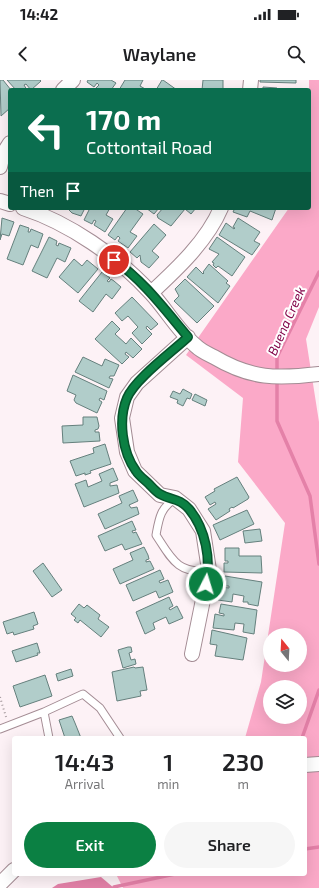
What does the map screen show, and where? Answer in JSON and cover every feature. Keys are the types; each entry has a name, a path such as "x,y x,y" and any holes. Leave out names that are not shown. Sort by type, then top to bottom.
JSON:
{"street":[{"path":"0,166 3,154 8,146"},
{"path":"27,210 65,225 125,268 151,293 196,346 234,369 259,376 299,376 319,374"},
{"path":"151,293 185,261 217,217 220,210"},
{"path":"188,337 138,383 128,397 122,418 127,452 136,471 160,494 175,498 189,509 203,531 209,570 192,654"},
{"path":"307,765 319,764"},
{"path":"0,884 12,872"}],"lane":[{"path":"175,498 167,503 160,514 156,535 180,568 195,572 209,570"},
{"path":"0,729 44,712 83,694 100,708 119,736"},
{"path":"44,712 49,736"}],"path":[{"path":"0,697 9,726"}],"shaded area":[{"path":"309,80 319,80 319,307 306,339 319,422 319,888 123,888 117,876 307,876 307,736 246,736 261,682 263,669 263,672 307,672 307,628 269,628 285,523 238,462 243,398 186,355 288,210 311,210 311,88 309,88"},
{"path":"101,877 114,888 52,888 58,884"}],"building":[{"path":"0,80 3,80 9,88 8,88 8,110 1,116"},
{"path":"7,80 41,81 33,88 29,88 26,84 24,85 26,88 14,88"},
{"path":"88,80 111,80 116,83 112,88 96,88 99,85 97,83 94,87 87,82"},
{"path":"125,80 143,80 140,86 144,88 120,88"},
{"path":"163,80 174,88 157,88"},
{"path":"203,80 223,80 223,88 202,88"},
{"path":"260,80 296,80 296,83 260,82"},
{"path":"69,210 84,210 81,216 72,213"},
{"path":"89,210 109,210 106,215 113,219 105,232 94,225 96,221 94,220 92,224 84,220"},
{"path":"126,210 137,210 143,214 130,232 137,236 128,248 118,241 120,238 118,236 115,240 108,235"},
{"path":"149,210 157,210 154,214"},
{"path":"161,210 184,210 171,226 158,218 157,215"},
{"path":"186,210 194,210 191,214"},
{"path":"234,210 275,210 272,220 250,211 247,217 233,212"},
{"path":"2,218 14,222 9,236 2,234 0,240"},
{"path":"238,218 260,232 254,241 260,244 252,255 219,235 226,223 234,229 235,228 233,227"},
{"path":"154,224 166,235 152,251 159,257 149,268 141,262 140,255 137,258 130,252"},
{"path":"20,225 29,228 28,232 30,232 31,229 43,234 38,248 31,245 23,265 7,259"},
{"path":"49,237 57,241 56,245 58,246 59,243 71,248 65,262 57,258 47,278 32,271"},
{"path":"217,237 245,257 232,276 218,266 216,268 213,265 214,263 212,262 219,254 209,249"},
{"path":"74,259 82,266 87,260 98,269 78,293 59,277"},
{"path":"209,264 228,281 226,283 230,286 218,303 187,277 196,267 203,274"},
{"path":"102,272 110,278 107,281 109,282 111,279 121,287 112,299 106,294 93,312 79,301"},
{"path":"185,279 214,306 197,323 174,301 179,296 175,289"},
{"path":"132,297 158,324 151,330 147,326 146,328 152,334 142,344 132,333 138,327 128,316 122,321 115,313"},
{"path":"112,321 120,329 115,334 126,344 131,338 142,349 133,358 126,352 125,354 129,357 122,364 95,339"},
{"path":"83,357 102,366 105,359 119,365 114,376 110,376 109,378 113,379 109,388 75,372"},
{"path":"73,375 107,391 104,400 100,398 99,400 102,402 97,413 76,403 74,400 76,395 67,391"},
{"path":"183,389 192,394 190,399 187,398 183,406 177,403 178,400 170,397 173,391 180,394"},
{"path":"195,394 207,400 205,406 192,400"},
{"path":"83,417 97,417 99,426 95,432 99,432 100,441 63,443 62,426 83,425"},
{"path":"105,444 111,464 90,471 91,473 76,476 70,461 94,453 93,448"},
{"path":"113,468 118,480 110,483 110,486 117,485 119,493 84,507 75,484 86,480 88,487 102,481 99,474"},
{"path":"237,477 249,497 233,508 232,507 229,509 230,511 216,520 208,509 216,504 215,502 210,505 205,497 215,491 214,489"},
{"path":"133,490 138,501 129,505 131,508 137,507 139,514 105,529 98,514 122,503 119,496"},
{"path":"247,510 254,524 220,540 213,525"},
{"path":"132,521 136,530 132,531 133,533 136,532 142,544 125,550 122,544 105,551 98,536"},
{"path":"260,529 262,541 245,543 243,531"},
{"path":"144,547 149,559 146,560 146,562 150,561 154,569 120,584 113,569 133,560 130,553"},
{"path":"225,548 239,548 239,556 261,556 262,573 224,572 224,563 228,563 228,561 225,561"},
{"path":"43,563 62,590 52,597 33,571"},
{"path":"160,570 164,579 159,581 160,583 168,580 173,592 159,598 156,591 133,601 126,585"},
{"path":"225,576 262,582 258,606 248,604 248,602 243,602 244,596 233,594 232,602 218,600 220,587 229,588 229,586 224,586"},
{"path":"169,597 173,606 169,608 170,610 177,606 183,618 169,624 166,617 153,623 155,629 145,634 136,612"},
{"path":"79,604 84,608 87,605 100,615 98,619 109,627 101,637 80,620 78,623 74,620 76,618 71,614"},
{"path":"221,604 257,610 254,634 243,632 244,624 235,623 234,630 213,628 215,614 224,616 224,614 219,613"},
{"path":"34,612 38,624 33,626 34,629 14,635 13,632 7,634 3,622"},
{"path":"212,630 247,638 243,660 215,656 217,645 210,644"},
{"path":"37,643 40,653 37,653 38,655 16,662 12,651"},
{"path":"131,647 132,652 129,653 131,660 135,659 136,664 123,668 118,650"},
{"path":"134,667 143,667 147,690 140,691 141,696 117,701 112,672"},
{"path":"71,669 73,676 58,681 56,674"},
{"path":"45,675 52,696 20,707 13,686"},
{"path":"72,716 80,736 64,736 59,720"}],"waterway":[{"name":"Buena Creek","path":"277,373 277,357 319,272"},
{"name":"Buena Creek","path":"277,379 277,421 310,496 319,564"},
{"name":"Buena Creek","path":"303,736 319,690"},
{"path":"307,849 319,847"},
{"path":"114,887 166,876"}],"route":[{"path":"114,260 125,268 151,293 188,337 138,383 128,397 122,418 123,432 127,452 136,471 160,494 175,498 189,509 203,531 209,570 206,584"}]}
